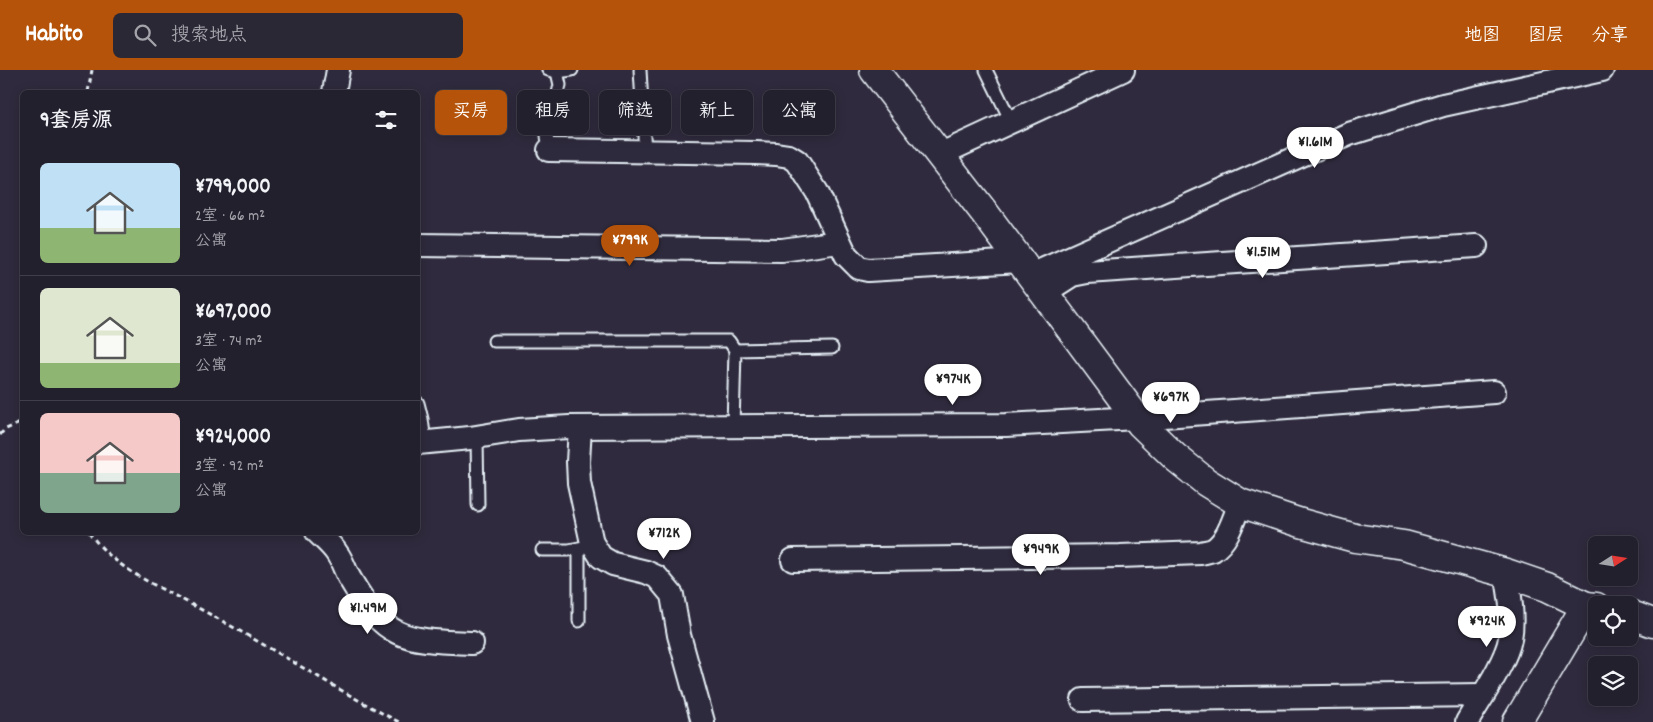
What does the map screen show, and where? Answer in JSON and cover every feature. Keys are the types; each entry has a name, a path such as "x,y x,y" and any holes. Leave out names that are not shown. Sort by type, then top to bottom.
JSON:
{"street":[{"path":"334,90 338,70"},
{"path":"874,70 1032,276 1137,418 1175,457 1206,482 1240,503 1301,523 1355,538 1404,545 1506,573 1547,587 1588,606"},
{"path":"939,155 1123,70"},
{"path":"1032,276 1349,134 1443,105 1602,70"},
{"path":"549,150 766,153 788,156 797,161 817,192 846,255 860,268 868,270 1032,276 1072,275 1087,272 1476,246"},
{"path":"420,245 782,250 839,242"},
{"path":"421,442 519,430 580,427 1006,425 1137,418 1494,392"},
{"path":"580,427 579,482 586,546 613,564 646,572 657,577 672,595 679,635 703,722"},
{"path":"792,560 1201,553 1212,550 1221,543 1240,503"},
{"path":"320,535 338,554 361,598 375,617 388,628 420,640 472,643"},
{"path":"1467,722 1505,653 1510,639 1511,612 1506,573"},
{"path":"1517,722 1588,612"},
{"path":"1638,617 1653,623"},
{"path":"1083,700 1482,695"}],"lane":[{"path":"549,150 547,136 560,85 552,71 572,70"},
{"path":"640,70 645,152"},
{"path":"986,70 1011,122"},
{"path":"494,341 729,341 735,350 733,427"},
{"path":"735,350 832,348"},
{"path":"420,411 422,419 421,442"},
{"path":"477,436 478,505"},
{"path":"542,550 586,546 579,621"}],"path":[{"path":"88,90 92,70"},
{"path":"0,434 4,430 20,423"},
{"path":"92,535 112,559 144,581 229,625 362,703 399,722"}]}
